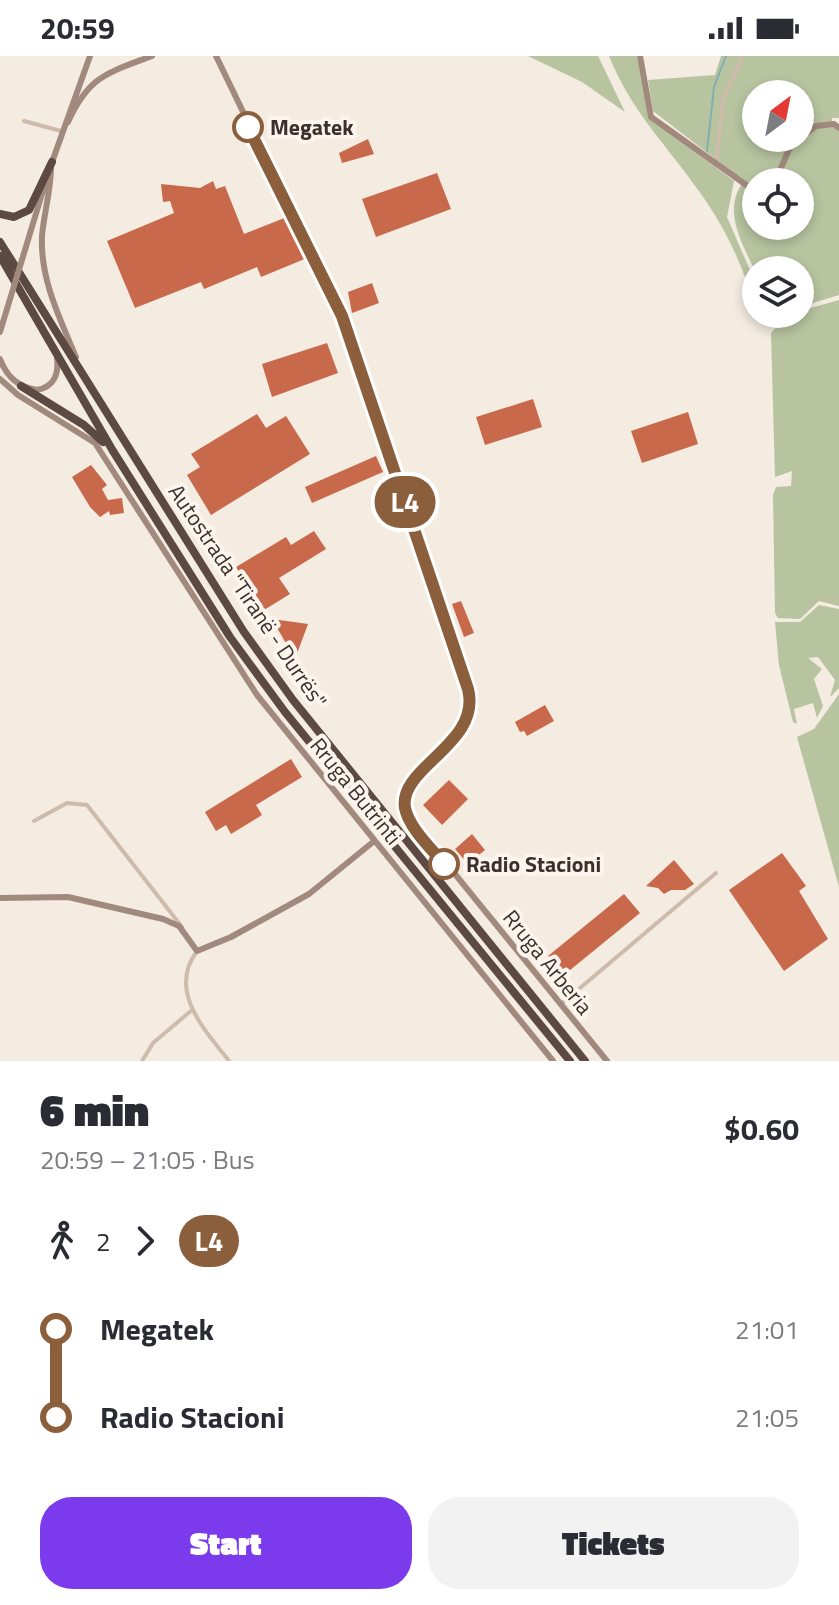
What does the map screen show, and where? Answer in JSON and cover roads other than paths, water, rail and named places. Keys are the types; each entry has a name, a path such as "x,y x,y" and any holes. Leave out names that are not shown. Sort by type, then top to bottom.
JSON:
{"highway":[{"path":"0,214 14,217 29,210 52,162"},
{"name":"Autostrada \"Tiranë - Durrës\"","path":"0,242 244,632 293,700 585,1061"},
{"name":"Autostrada \"Tiranë - Durrës\"","path":"0,256 113,451 230,637 285,712 570,1061"},
{"path":"21,386 113,451"}],"main road":[{"path":"0,332 61,131 90,56"},
{"path":"61,131 89,85 99,77 152,56"},
{"name":"Rruga Arberia","path":"216,56 240,112 338,306 468,689 472,710 468,719 412,784 405,808 437,855 607,1061"},
{"path":"640,56 651,117 742,183"},
{"path":"814,128 837,125"},
{"path":"52,162 42,239 44,261 54,306 79,368"},
{"path":"0,359 10,378 21,386 37,390 48,386 58,371 57,358"},
{"path":"0,379 18,395 96,440"},
{"name":"Rruga Butrinti","path":"96,440 248,683 373,842 553,1061"},
{"path":"0,898 68,897 163,919 184,931 197,951 231,937 309,894 373,842"}],"street":[{"path":"716,166 723,99 743,56"},
{"path":"24,121 61,131"},
{"path":"34,821 67,803 87,805 179,919 184,931"},
{"path":"560,1005 716,873"},
{"path":"197,951 185,980 192,1010 229,1061"},
{"path":"142,1061 153,1043 192,1010"}],"waterway":[{"path":"707,151 714,87 726,56"}],"place":[{"name":"Megatek","path":"248,127"},
{"name":"Radio Stacioni","path":"444,864"}]}
